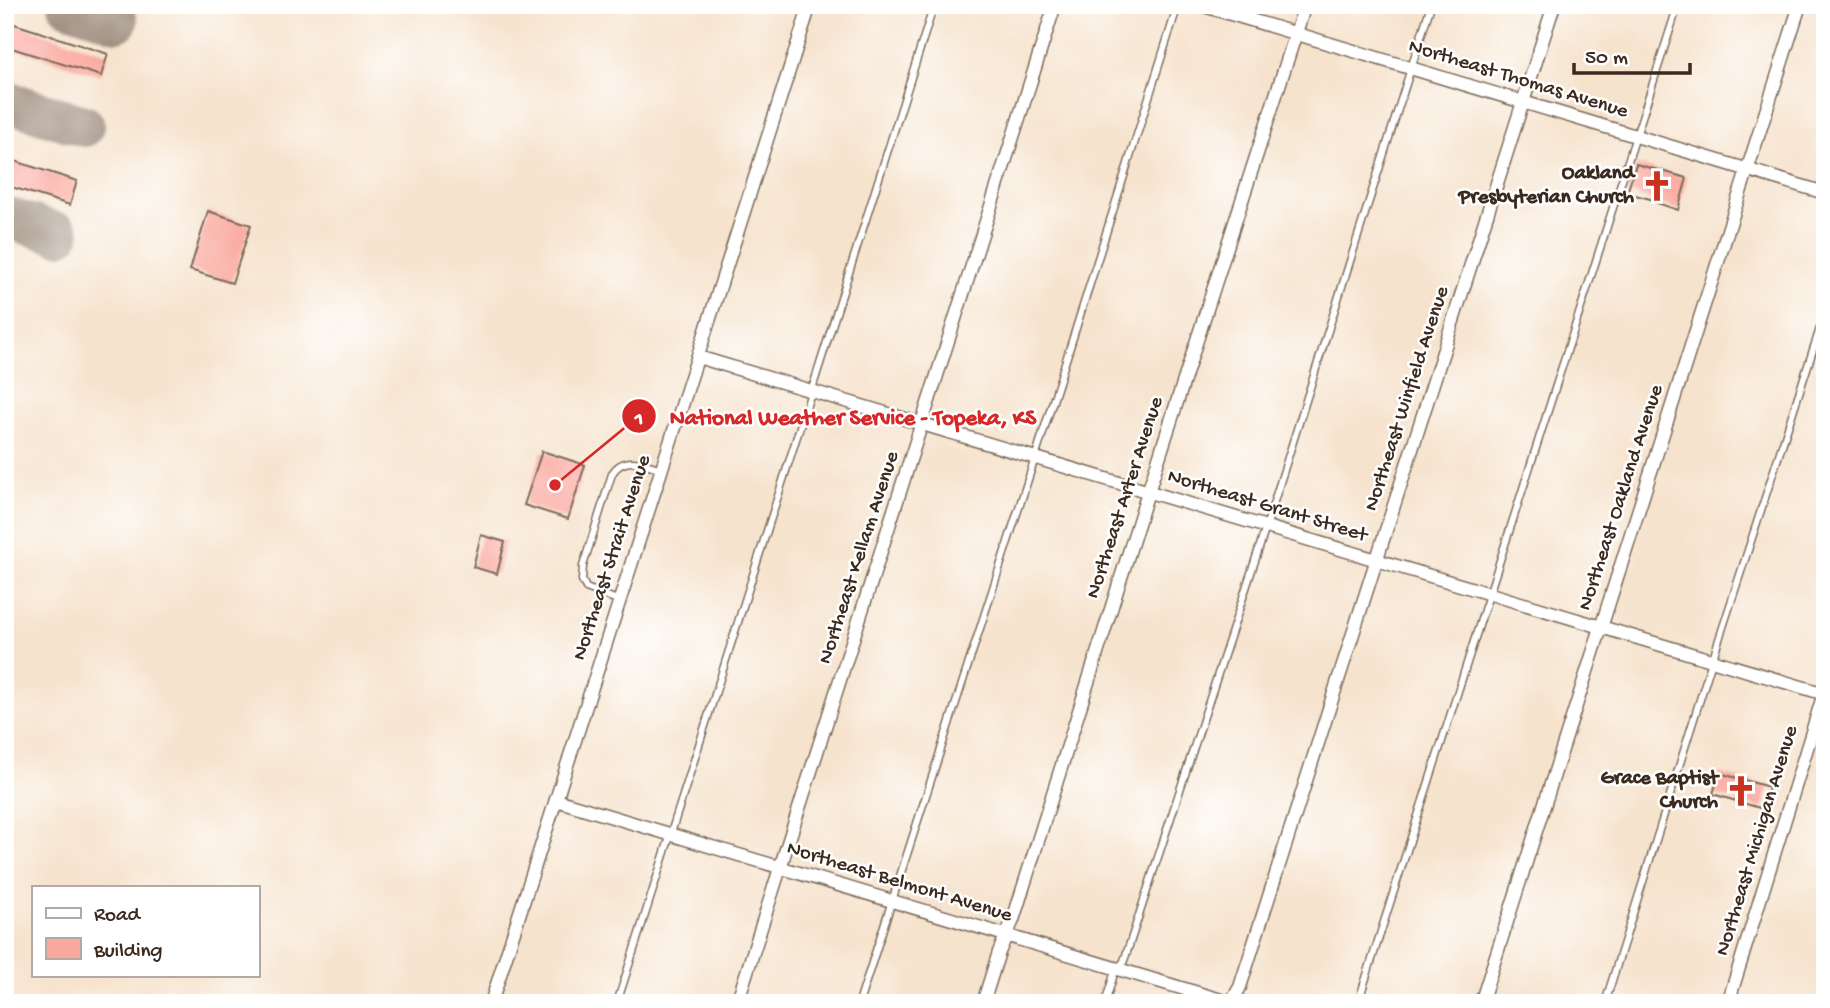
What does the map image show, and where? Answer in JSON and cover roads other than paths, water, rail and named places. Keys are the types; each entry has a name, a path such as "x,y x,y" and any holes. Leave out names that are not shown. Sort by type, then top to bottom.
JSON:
{"street":[{"name":"Northeast Strait Avenue","path":"491,1003 810,5"},
{"name":"Northeast Kellam Avenue","path":"737,1003 1055,5"},
{"name":"Northeast Thomas Avenue","path":"1200,5 1825,193"},
{"name":"Northeast Arter Avenue","path":"983,1003 999,952 1013,920 1305,5"},
{"name":"Northeast Winfield Avenue","path":"1231,1003 1240,987 1554,5"},
{"name":"Northeast Oakland Avenue","path":"1481,1003 1800,5"},
{"name":"Northeast Grant Street","path":"698,357 1824,693"},
{"name":"Northeast Michigan Avenue","path":"1728,1003 1824,693"},
{"name":"Northeast Belmont Avenue","path":"556,800 1231,1003"}],"lane":[{"path":"617,1003 934,5"},
{"path":"859,1003 1178,5"},
{"path":"1105,1003 1116,968 1124,963 1266,527 1431,5"},
{"path":"1358,1003 1678,5"},
{"path":"1605,1003 1825,313"},
{"path":"620,601 586,588 582,580 583,566 612,474 616,467 633,461 662,469"}],"place":[{"name":"Oakland Presbyterian Church","path":"1657,186"},
{"name":"National Weather Service - Topeka, KS","path":"555,485"},
{"name":"Grace Baptist Church","path":"1741,791"}]}
